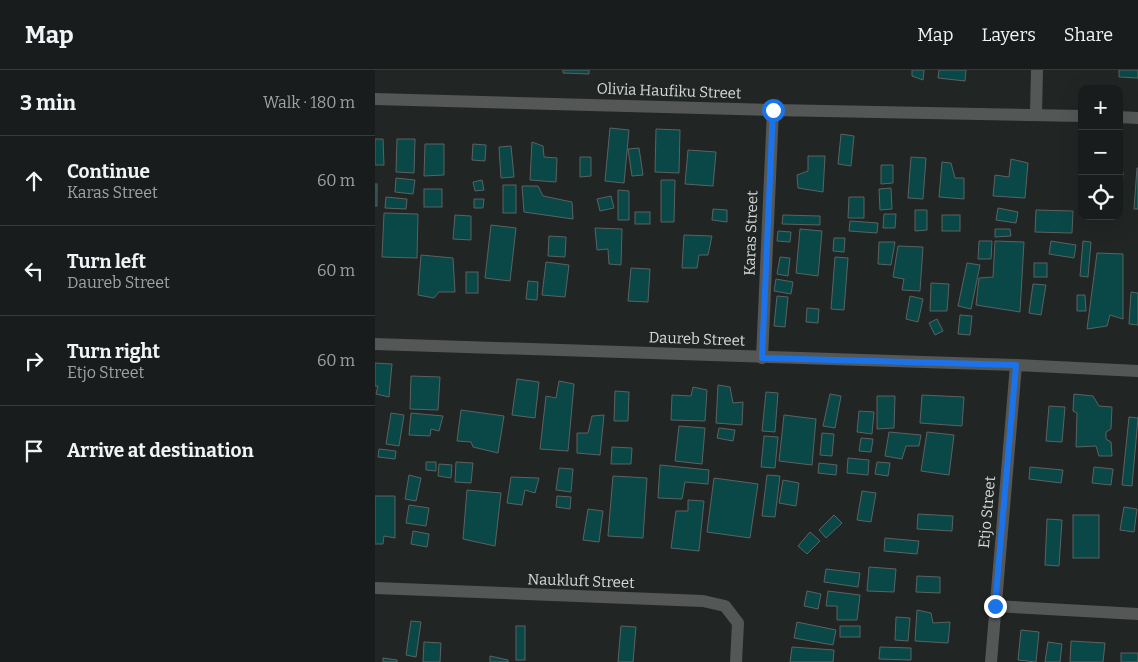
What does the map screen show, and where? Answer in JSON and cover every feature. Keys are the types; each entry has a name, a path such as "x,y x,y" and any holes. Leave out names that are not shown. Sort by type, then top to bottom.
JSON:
{"street":[{"path":"1036,114 1037,70"},
{"name":"Olivia Haufiku Street","path":"375,99 1078,116"},
{"name":"Karas Street","path":"762,358 773,110"},
{"path":"1123,117 1138,118"},
{"name":"Daureb Street","path":"375,344 1016,365 1138,371"},
{"name":"Etjo Street","path":"991,662 1016,365"},
{"name":"Naukluft Street","path":"375,588 478,594 703,601 725,606 738,623 737,662"},
{"path":"995,606 1138,614"}],"building":[{"path":"563,70 589,70 589,74 563,73"},
{"path":"912,70 924,70 923,80 912,76"},
{"path":"939,70 966,70 965,81 938,78"},
{"path":"1119,70 1138,70 1138,78 1119,77"},
{"path":"610,128 629,130 624,183 605,181"},
{"path":"656,129 680,130 679,173 655,172"},
{"path":"841,134 854,136 851,166 838,164"},
{"path":"375,139 383,139 384,165 375,165"},
{"path":"397,139 415,139 414,173 396,172"},
{"path":"532,142 543,146 544,157 557,158 556,182 530,180"},
{"path":"425,144 444,144 444,175 424,176"},
{"path":"473,144 486,145 485,161 472,160"},
{"path":"511,146 514,177 501,178 499,147"},
{"path":"639,148 643,175 632,176 628,149"},
{"path":"688,150 716,152 713,186 685,184"},
{"path":"808,156 825,156 823,192 798,188 797,175 808,171"},
{"path":"580,157 591,157 591,176 580,177"},
{"path":"911,157 926,158 923,199 908,198"},
{"path":"1011,159 1028,163 1025,198 993,196 995,175 1009,177"},
{"path":"942,162 951,163 955,178 964,178 964,199 939,197"},
{"path":"881,165 893,165 893,183 881,184"},
{"path":"1137,168 1138,209 1134,209"},
{"path":"396,178 415,180 413,194 395,192"},
{"path":"482,180 484,190 475,191 473,182"},
{"path":"661,180 675,180 674,222 661,222"},
{"path":"375,184 377,184 377,206 375,206"},
{"path":"503,185 516,185 516,213 503,213"},
{"path":"522,186 538,186 543,196 572,202 573,219 524,212"},
{"path":"891,188 892,209 880,210 879,189"},
{"path":"424,189 442,189 442,207 424,207"},
{"path":"618,190 629,191 629,220 618,220"},
{"path":"611,196 614,208 600,211 597,199"},
{"path":"386,197 407,199 406,209 385,208"},
{"path":"849,197 864,197 864,218 848,218"},
{"path":"474,199 484,199 483,208 474,208"},
{"path":"998,208 1018,212 1016,223 996,220"},
{"path":"713,209 727,210 727,222 712,220"},
{"path":"915,210 927,210 927,230 915,231"},
{"path":"1036,210 1073,211 1072,233 1035,232"},
{"path":"635,212 650,212 650,224 635,224"},
{"path":"384,213 418,214 417,258 382,257"},
{"path":"884,214 896,214 895,228 883,228"},
{"path":"455,215 471,216 471,240 453,239"},
{"path":"783,215 820,216 820,225 782,224"},
{"path":"942,215 960,215 960,231 942,231"},
{"path":"850,221 878,223 877,233 849,231"},
{"path":"491,225 516,228 510,281 485,278"},
{"path":"595,228 622,229 621,265 609,264 608,249 597,250"},
{"path":"800,229 822,231 818,276 796,273"},
{"path":"995,229 1010,229 1011,236 995,237"},
{"path":"778,231 791,232 790,242 777,241"},
{"path":"684,235 712,236 708,255 699,255 697,268 682,268"},
{"path":"549,236 566,237 565,257 548,256"},
{"path":"834,238 845,238 844,252 833,251"},
{"path":"979,241 992,241 991,259 978,259"},
{"path":"995,241 1024,242 1020,312 976,305 979,278 993,277"},
{"path":"1051,241 1076,245 1074,258 1049,254"},
{"path":"1083,241 1091,242 1088,277 1080,276"},
{"path":"879,242 895,242 891,265 878,264"},
{"path":"898,246 923,247 920,291 902,290 904,279 893,277"},
{"path":"1097,253 1123,254 1123,319 1110,315 1107,326 1087,329"},
{"path":"421,255 453,258 455,292 439,292 434,298 418,295"},
{"path":"780,257 790,258 788,276 777,274"},
{"path":"835,257 848,258 844,310 831,309"},
{"path":"546,262 569,265 565,297 542,295"},
{"path":"967,263 980,265 971,309 958,306"},
{"path":"1034,263 1047,263 1047,277 1034,277"},
{"path":"631,268 650,269 648,302 628,301"},
{"path":"466,272 478,272 478,293 466,293"},
{"path":"776,279 793,282 791,294 774,291"},
{"path":"528,281 538,282 537,300 526,299"},
{"path":"931,283 949,284 947,311 930,311"},
{"path":"1033,284 1046,285 1041,315 1029,313"},
{"path":"1131,292 1138,293 1138,325 1129,324"},
{"path":"1077,295 1085,295 1086,311 1077,311"},
{"path":"777,296 788,297 785,327 774,326"},
{"path":"910,296 923,299 918,322 906,319"},
{"path":"807,308 819,309 818,323 806,322"},
{"path":"960,315 972,316 970,335 958,334"},
{"path":"937,319 943,331 935,335 929,323"},
{"path":"375,363 392,364 389,397 376,394 378,386 375,386"},
{"path":"411,376 440,377 438,410 410,409"},
{"path":"517,379 539,382 535,418 512,415"},
{"path":"559,381 574,384 568,451 540,449 546,396 556,398"},
{"path":"718,385 730,387 733,403 743,402 742,425 716,423"},
{"path":"693,387 707,390 705,421 671,420 672,395 691,396"},
{"path":"615,391 629,392 628,421 614,421"},
{"path":"766,392 778,393 775,432 762,431"},
{"path":"830,394 841,396 835,428 823,426"},
{"path":"1074,394 1093,396 1099,406 1112,407 1111,429 1106,432 1106,439 1111,442 1112,456 1099,456 1096,446 1076,447 1077,413 1073,411"},
{"path":"922,395 964,397 962,426 920,423"},
{"path":"877,396 895,396 894,428 877,429"},
{"path":"1049,406 1065,407 1062,442 1046,441"},
{"path":"461,410 504,416 498,453 473,447 471,442 457,441"},
{"path":"859,411 874,412 872,434 857,432"},
{"path":"391,413 404,415 399,446 386,444"},
{"path":"411,413 443,416 439,431 431,429 430,436 409,435"},
{"path":"604,415 600,455 577,453 577,433 588,433 592,416"},
{"path":"784,415 816,419 812,465 779,461"},
{"path":"1129,417 1138,418 1132,486 1122,485"},
{"path":"679,426 705,428 702,464 675,461"},
{"path":"719,428 735,430 733,441 717,438"},
{"path":"889,432 921,435 919,446 906,446 902,459 885,456"},
{"path":"927,432 954,435 949,475 921,471"},
{"path":"822,433 834,434 832,456 820,455"},
{"path":"764,436 778,437 775,468 761,467"},
{"path":"861,438 873,439 871,452 859,451"},
{"path":"612,447 632,448 631,464 611,464"},
{"path":"379,449 396,451 395,459 378,457"},
{"path":"848,458 869,460 868,475 847,473"},
{"path":"426,462 436,462 436,471 426,470"},
{"path":"456,462 473,463 471,483 455,482"},
{"path":"877,462 890,463 888,476 875,474"},
{"path":"819,463 837,465 836,475 818,473"},
{"path":"439,464 452,465 451,478 438,476"},
{"path":"660,465 709,470 708,484 685,482 682,499 658,498"},
{"path":"1030,467 1063,470 1061,483 1029,479"},
{"path":"1094,467 1113,469 1111,485 1092,483"},
{"path":"559,468 573,469 571,492 556,490"},
{"path":"409,475 421,478 416,501 405,499"},
{"path":"767,475 780,476 775,517 762,516"},
{"path":"613,476 647,478 643,538 608,536"},
{"path":"511,477 539,478 535,493 525,490 522,505 507,503"},
{"path":"714,478 758,484 750,538 707,532"},
{"path":"783,480 799,483 796,506 779,503"},
{"path":"467,490 501,493 495,546 463,539"},
{"path":"862,491 876,493 871,522 857,520"},
{"path":"375,496 395,496 395,538 384,536 383,544 375,544"},
{"path":"557,496 571,497 570,509 556,507"},
{"path":"688,500 704,501 699,551 671,548 676,511 688,511"},
{"path":"409,505 429,508 426,526 406,523"},
{"path":"1124,507 1137,509 1134,532 1120,530"},
{"path":"588,509 603,511 599,542 583,540"},
{"path":"918,514 953,516 952,531 917,529"},
{"path":"834,515 842,523 826,538 819,530"},
{"path":"1073,515 1099,515 1099,558 1073,558"},
{"path":"1047,519 1062,520 1059,566 1045,565"},
{"path":"413,531 429,534 427,547 411,544"},
{"path":"810,532 820,541 807,554 798,546"},
{"path":"885,538 919,541 917,554 884,551"},
{"path":"869,567 896,569 894,592 867,591"},
{"path":"826,569 860,573 858,587 824,582"},
{"path":"917,576 940,577 940,593 916,592"},
{"path":"807,591 821,594 818,609 804,606"},
{"path":"828,591 860,595 857,620 837,620 837,606 826,606"},
{"path":"917,610 931,613 933,623 950,622 948,643 915,641"},
{"path":"896,617 910,618 908,641 895,640"},
{"path":"411,621 421,622 416,657 406,655"},
{"path":"797,622 836,630 833,645 794,638"},
{"path":"516,626 525,626 525,660 516,660"},
{"path":"621,626 636,627 633,662 618,662"},
{"path":"840,626 860,626 860,637 840,637"},
{"path":"1021,630 1039,632 1036,662 1018,660"},
{"path":"1071,641 1105,643 1103,662 1070,662"},
{"path":"424,642 441,643 440,662 423,662"},
{"path":"1048,642 1062,644 1060,662 1045,662"},
{"path":"792,647 834,650 833,662 790,662"},
{"path":"880,647 911,648 911,660 879,659"},
{"path":"1121,653 1138,653 1138,662 1121,662"},
{"path":"490,656 508,660 508,662 490,662"},
{"path":"383,658 397,660 397,662 383,662"}],"route":[{"path":"773,110 762,358 1016,365 995,606"}]}
